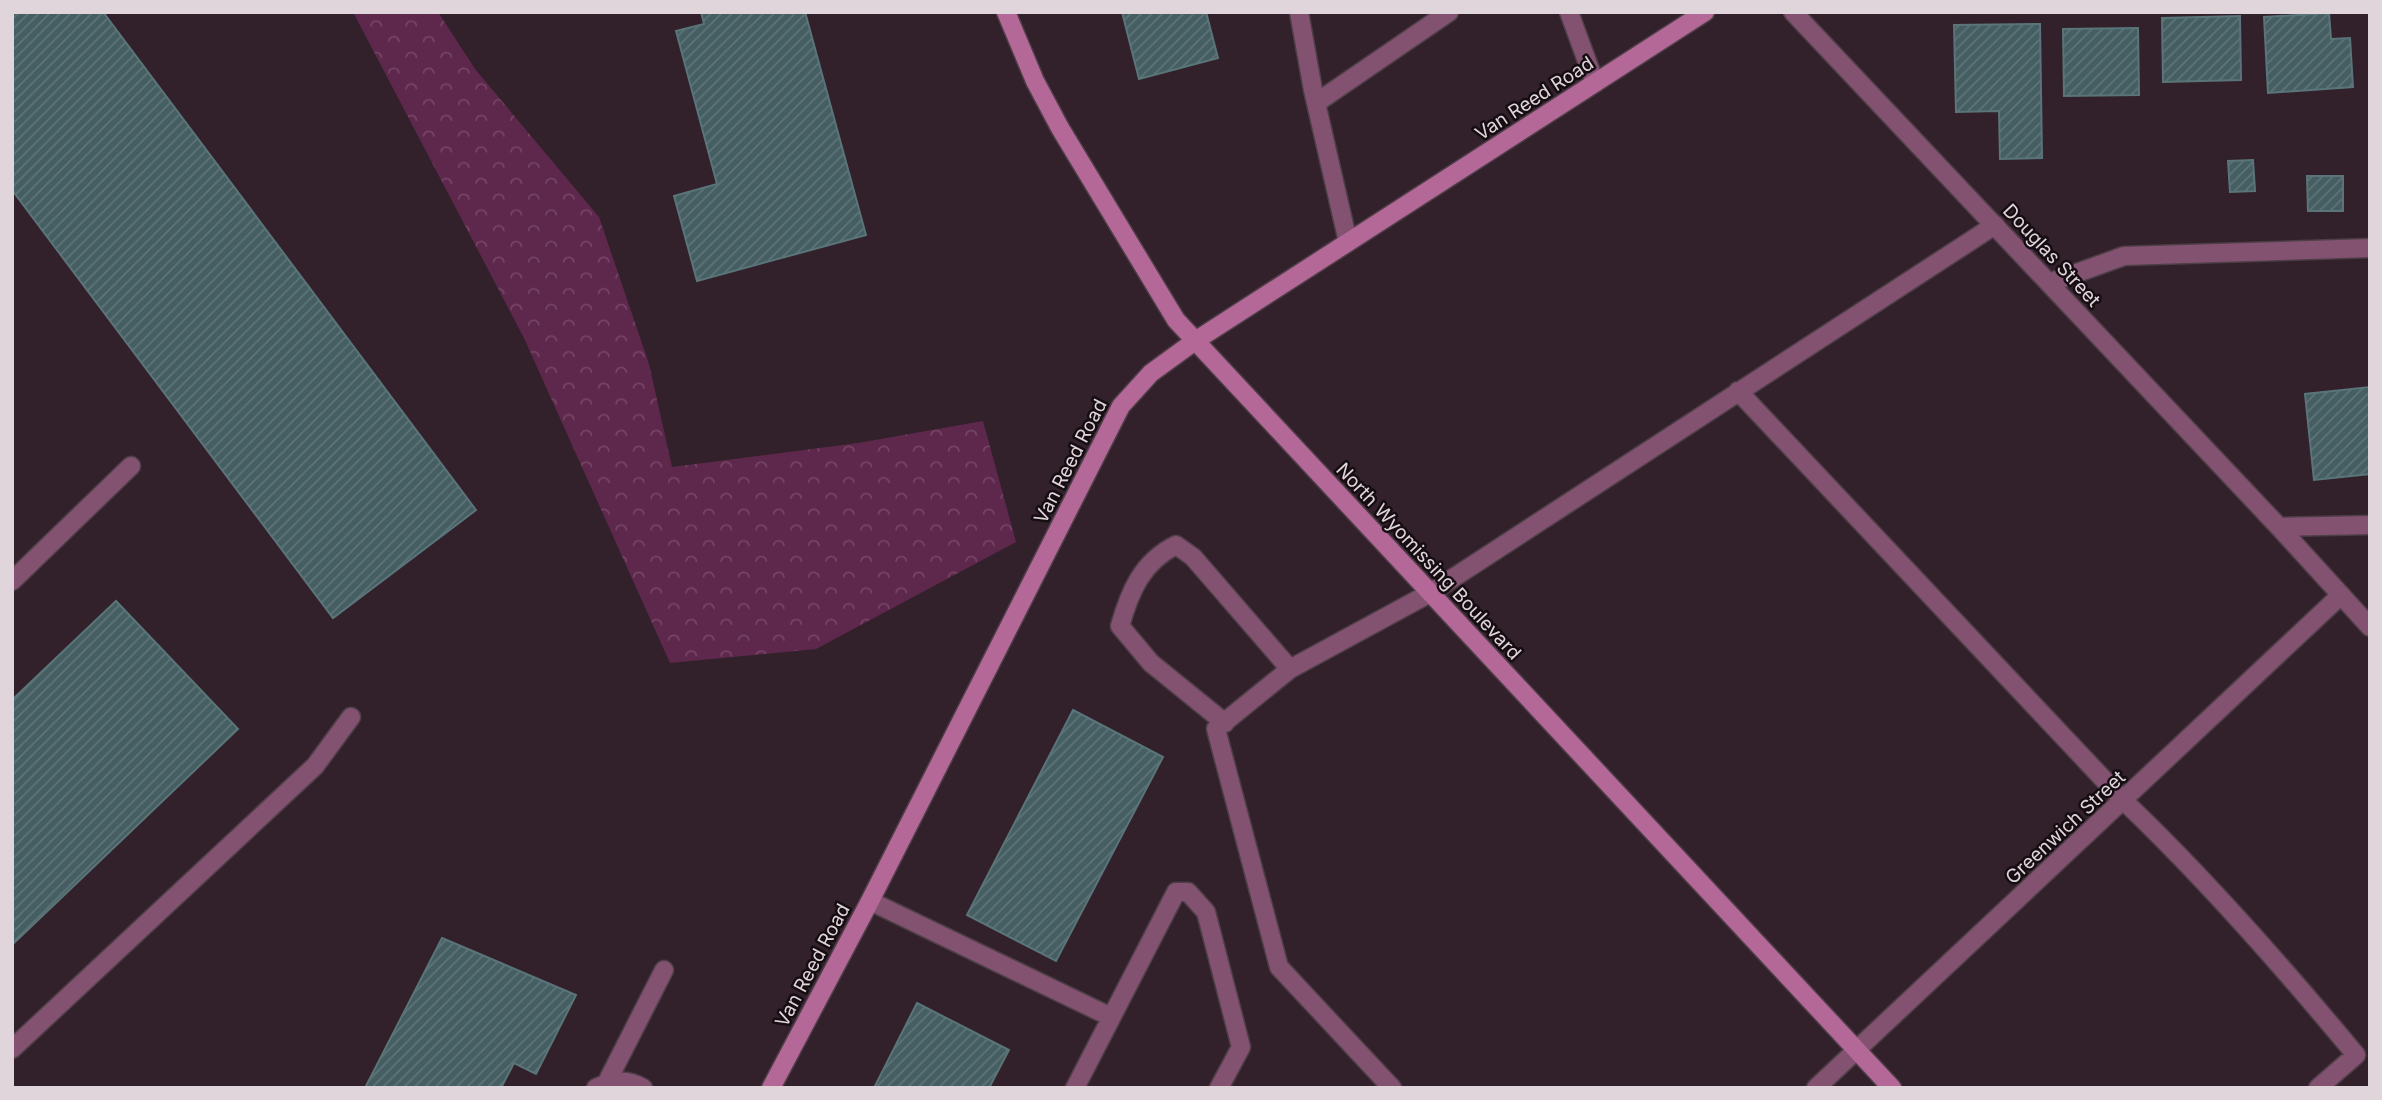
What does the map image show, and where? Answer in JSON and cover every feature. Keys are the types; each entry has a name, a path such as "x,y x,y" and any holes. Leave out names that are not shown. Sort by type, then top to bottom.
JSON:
{"street":[{"name":"North Wyomissing Boulevard","path":"1006,12 1035,80 1060,128 1176,320 1892,1088"},
{"path":"1299,12 1316,103 1349,242"},
{"path":"1316,103 1450,12"},
{"path":"1569,12 1595,83"},
{"name":"Van Reed Road","path":"771,1088 870,901 1121,406 1150,373 1195,341 1705,12"},
{"name":"Douglas Street","path":"1793,12 2340,595"},
{"path":"1392,1088 1279,967 1216,729 1290,670 1430,593 1995,225"},
{"path":"2049,283 2124,256 2370,248"},
{"path":"1738,391 2124,801 2164,839 2296,982 2356,1055 2318,1088"},
{"path":"12,581 131,466"},
{"path":"2279,527 2370,525"},
{"path":"1225,723 1151,663 1120,626 1129,594 1158,554 1176,545 1193,558 1290,670"},
{"path":"2340,595 2370,627"},
{"name":"Greenwich Street","path":"1816,1088 2340,595"},
{"path":"12,1049 314,766 351,717"},
{"path":"1075,1088 1176,892 1188,892 1206,912 1241,1047 1219,1088"},
{"path":"870,901 1111,1017"},
{"path":"602,1085 664,970"},
{"path":"602,1085 624,1081 643,1088"}],"green space":[{"path":"353,12 438,12 475,69 599,217 649,364 672,467 858,443 983,421 1016,542 816,649 670,663 524,338"}],"building":[{"path":"12,12 103,12 476,510 333,618 12,190"},
{"path":"701,12 805,12 866,235 697,281 674,196 717,184 676,31 704,24"},
{"path":"1122,12 1206,12 1218,58 1139,79"},
{"path":"2329,13 2331,39 2350,38 2353,87 2268,93 2264,17"},
{"path":"2240,16 2241,80 2163,82 2162,18"},
{"path":"2040,24 2042,158 2000,159 1999,111 1956,112 1954,25"},
{"path":"2138,28 2139,95 2064,96 2063,29"},
{"path":"2253,160 2255,191 2230,192 2228,161"},
{"path":"2307,176 2343,176 2343,211 2308,211"},
{"path":"2370,387 2370,474 2314,480 2305,394"},
{"path":"116,601 238,729 12,945 12,700"},
{"path":"1073,710 1163,757 1056,961 967,915"},
{"path":"442,938 576,995 536,1074 514,1063 501,1088 365,1088"},
{"path":"917,1003 1009,1050 989,1088 874,1088"}]}
